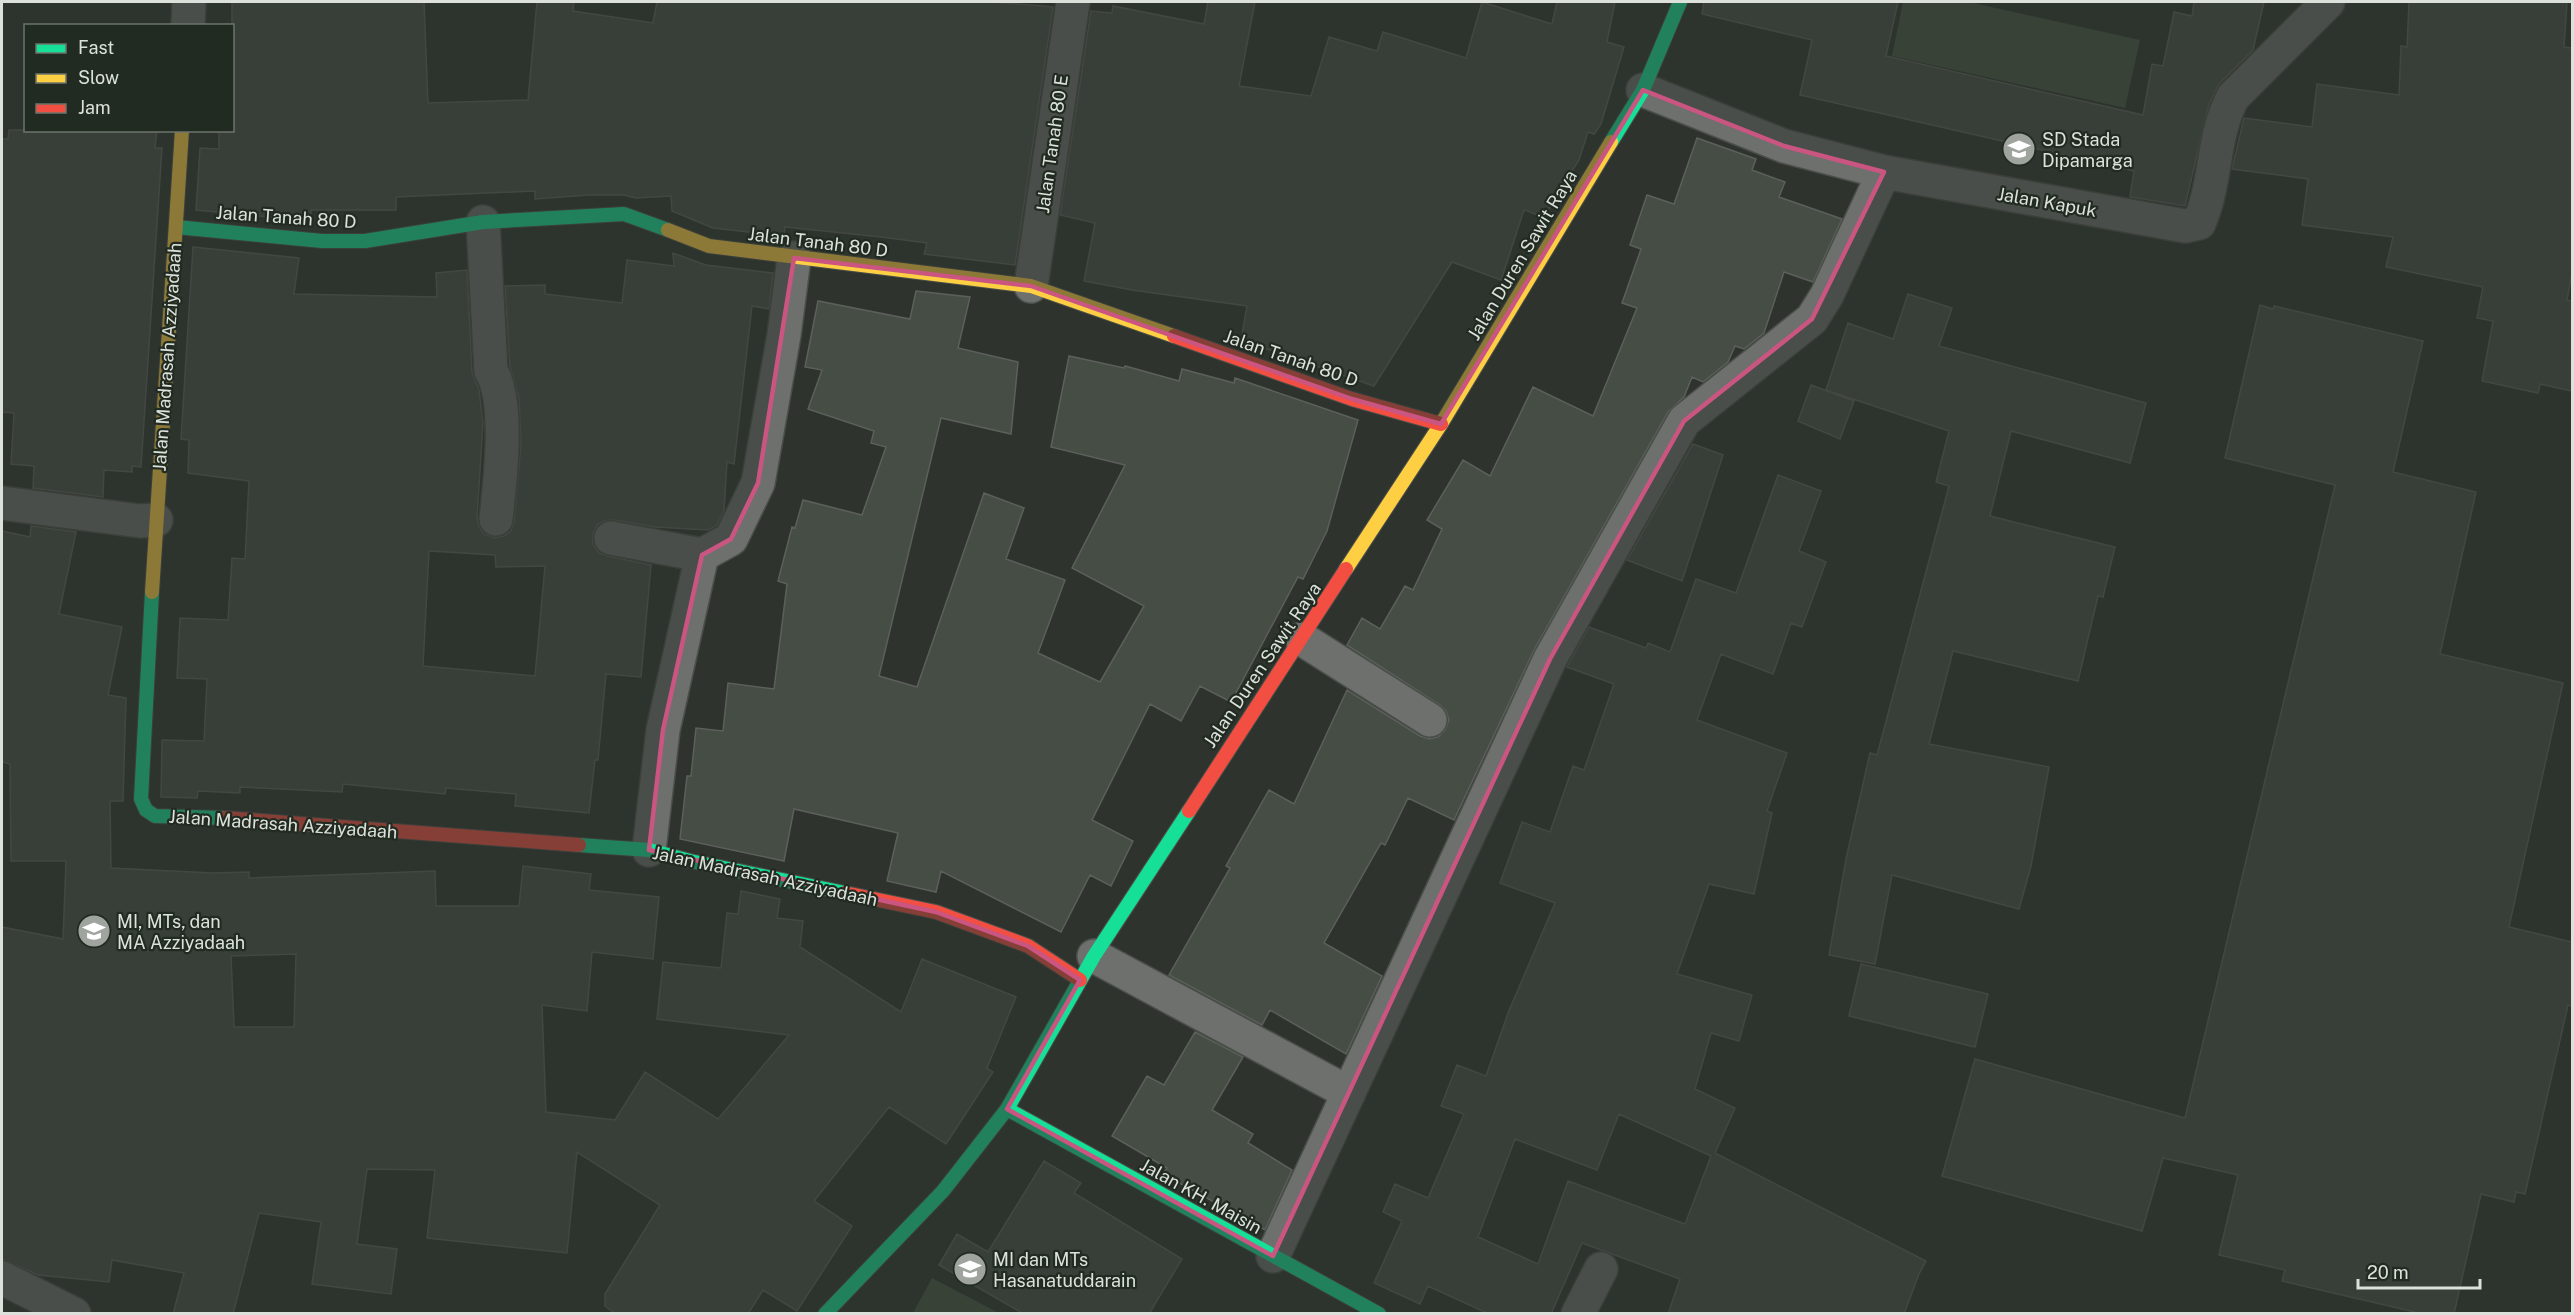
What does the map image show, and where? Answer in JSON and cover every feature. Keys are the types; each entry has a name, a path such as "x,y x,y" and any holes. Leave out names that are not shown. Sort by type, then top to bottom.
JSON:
{"street":[{"path":"188,24 189,2"},
{"name":"Jalan Tanah 80 E","path":"1031,286 1073,2"},
{"name":"Jalan Duren Sawit Raya","path":"825,1314 943,1191 1007,1109 1087,968 1441,424 1643,90 1680,2"},
{"name":"Jalan Kapuk","path":"1643,90 1784,146 1884,172 2185,226 2199,223 2205,210 2219,131 2224,113 2233,97 2328,2"},
{"name":"Jalan Madrasah Azziyadaah","path":"182,132 156,520 141,799 146,810 155,816 238,819 649,850 690,861 936,912 1087,968"},
{"path":"1272,1256 1550,659 1684,421 1812,319 1827,295 1884,172"},
{"name":"Jalan Tanah 80 D","path":"176,227 322,241 365,241 483,222 624,214 709,246 1031,286 1352,399 1441,424"},
{"path":"483,222 491,371 498,385 503,452 496,519"},
{"path":"611,538 702,555 731,539 758,483 784,335 794,258"},
{"path":"2,503 140,521 156,520"},
{"path":"649,850 663,730 702,555"},
{"path":"1302,639 1430,720"},
{"path":"1087,968 1349,1093"},
{"name":"Jalan KH. Maisin","path":"1007,1109 1379,1314"},
{"path":"1578,1314 1601,1269"},
{"path":"2,1284 74,1314"}],"highlighted area":[{"path":"1643,90 1784,146 1884,172 1812,319 1684,421 1550,659 1273,1256 1007,1109 1080,980 1028,946 936,912 649,850 663,730 702,555 731,539 758,483 794,258 1031,286 1352,399 1441,424"}],"green space":[{"path":"1903,2 1969,2 2140,40 2125,108 1892,56"},
{"path":"932,1278 999,1313 913,1313"}],"building":[{"path":"232,2 424,2 428,103 528,100 537,2 574,2 573,11 653,23 657,2 994,2 1053,7 1015,265 924,254 927,243 881,237 785,227 784,236 713,228 672,211 671,196 636,198 624,195 589,195 535,199 535,191 396,197 396,210 311,210 311,221 196,210 200,148 219,149 219,132 234,132 234,24 232,24"},
{"path":"1208,2 1255,2 1239,86 1311,96 1329,37 1377,51 1383,32 1466,58 1482,2 1552,24 1557,2 1615,2 1607,42 1624,47 1601,124 1594,134 1588,132 1579,160 1544,217 1524,210 1501,280 1452,262 1374,386 1241,340 1247,306 1084,281 1095,223 1060,215 1091,11 1112,13 1113,6 1204,24"},
{"path":"1704,2 1898,2 1886,56 2143,115 2152,64 2163,66 2174,12 2192,16 2194,2 2264,2 2253,50 2219,84 2209,104 2185,206 2130,197 2134,171 1800,95 1812,40 1702,14"},
{"path":"2409,2 2567,2 2564,47 2572,48 2572,273 2567,300 2572,301 2572,391 2540,384 2538,393 2482,381 2493,321 2477,318 2483,287 2386,267 2393,237 2302,225 2308,179 2232,169 2244,118 2312,127 2317,84 2399,95 2401,46 2407,47"},
{"path":"9,130 157,132 155,148 162,148 141,467 132,466 132,472 104,470 103,497 33,488 34,466 11,464 14,413 2,412 2,139 8,139"},
{"path":"1697,138 1756,159 1752,170 1785,182 1779,197 1842,219 1813,282 1784,272 1764,333 1744,349 1735,346 1728,362 1703,382 1692,377 1684,397 1668,412 1534,650 1454,820 1408,798 1385,845 1381,843 1324,943 1382,976 1346,1054 1270,1010 1262,1025 1169,975 1230,868 1226,866 1269,790 1294,804 1347,690 1420,736 1429,739 1438,737 1445,730 1449,720 1446,711 1440,705 1347,645 1362,618 1380,629 1405,586 1413,590 1442,529 1427,520 1463,460 1490,476 1533,387 1593,416 1637,308 1622,303 1641,249 1630,245 1647,195 1674,204"},
{"path":"193,247 299,258 294,294 437,297 436,273 467,270 472,372 479,390 483,423 477,518 484,534 495,538 511,531 514,522 521,444 519,398 510,367 505,286 545,285 545,294 622,303 627,260 674,266 673,253 706,265 773,273 769,309 752,306 734,464 727,462 724,511 717,525 708,530 655,527 614,520 604,521 597,525 593,534 593,544 599,553 651,565 641,677 606,674 598,760 595,760 589,813 515,806 516,794 446,788 445,794 343,784 342,792 240,787 240,793 198,791 197,798 161,797 162,740 204,741 207,679 177,678 180,618 228,620 232,558 245,559 249,481 188,473 189,440 181,439","holes":["429,551 495,555 496,567 545,566 535,676 423,666"]},
{"path":"916,291 970,297 958,348 1018,362 1011,434 941,418 879,676 917,687 984,493 1024,508 1006,559 1065,580 1038,653 1100,682 1144,606 1072,568 1125,465 1051,447 1069,356 1124,368 1125,366 1179,381 1182,369 1234,383 1235,378 1358,420 1327,531 1303,579 1298,577 1231,702 1200,686 1181,721 1150,704 1092,820 1133,841 1111,886 1090,875 1061,932 941,871 936,892 887,881 898,833 794,809 784,861 680,839 687,776 691,776 696,728 723,731 728,683 774,689 787,584 778,581 792,527 795,528 803,500 862,515 886,447 871,443 874,431 808,409 822,370 805,367 818,301 910,319"},
{"path":"1908,294 1952,308 1939,346 2146,403 2130,463 2011,431 1990,516 2115,547 2103,597 2098,596 2078,681 1953,651 1929,744 2049,767 2031,866 2019,909 1892,875 1875,964 1829,955 1846,859 1870,753 1877,755 1949,486 1936,482 1949,431 1826,390 1848,323 1893,339"},
{"path":"2260,305 2273,309 2274,306 2423,341 2393,472 2476,492 2440,654 2563,683 2509,927 2572,942 2572,1006 2568,1005 2525,1194 2516,1192 2514,1202 2481,1194 2454,1314 2423,1314 2282,1281 2285,1270 2219,1255 2238,1175 2163,1158 2142,1231 1942,1176 1975,1059 2185,1118 2335,485 2225,458"},
{"path":"1811,385 1854,401 1840,439 1798,421"},
{"path":"1693,444 1723,455 1682,581 1627,560"},
{"path":"1778,475 1821,491 1799,551 1826,562 1802,627 1791,623 1773,674 1721,654 1697,720 1787,753 1767,811 1772,813 1754,894 1709,884 1677,974 1752,995 1739,1041 1711,1033 1695,1089 1735,1108 1715,1153 1926,1261 1904,1314 1668,1314 1680,1279 1582,1243 1551,1314 1489,1314 1428,1286 1420,1304 1374,1283 1402,1221 1383,1212 1395,1184 1428,1198 1464,1114 1441,1106 1457,1065 1486,1076 1508,1013 1555,903 1500,883 1522,822 1550,832 1573,766 1584,770 1614,684 1567,667 1589,627 1646,648 1648,643 1670,652 1696,579 1736,593","holes":["1619,1114 1711,1156 1685,1224 1568,1181 1538,1264 1478,1237 1515,1139 1597,1170"]},
{"path":"31,526 76,532 59,614 122,627 108,695 126,698 123,801 110,801 111,868 213,873 249,872 249,878 435,871 436,906 519,906 523,866 591,874 589,890 659,897 653,959 592,952 587,1011 542,1005 546,1112 615,1120 645,1072 718,1119 789,1035 657,1019 663,962 721,968 727,913 738,914 741,891 780,899 777,918 803,921 800,947 901,1012 922,959 1016,997 987,1068 993,1072 946,1144 889,1107 814,1201 852,1226 797,1311 763,1290 748,1314 616,1314 605,1306 605,1294 660,1205 577,1152 567,1253 427,1238 435,1170 367,1169 357,1244 397,1249 391,1294 312,1284 321,1222 259,1213 233,1314 173,1314 184,1273 112,1260 109,1282 38,1275 2,1259 2,927 63,939 66,861 11,861 10,764 2,762 2,531 30,537","holes":["296,954 294,1027 234,1027 231,956"]},
{"path":"1861,964 1988,994 1975,1047 1849,1016"},
{"path":"1195,1032 1243,1057 1212,1110 1253,1134 1248,1143 1292,1170 1265,1230 1163,1174 1167,1168 1112,1136 1147,1076 1164,1085"},
{"path":"1044,1161 1081,1183 1074,1193 1182,1259 1149,1314 1024,1314 939,1265 957,1234 988,1252"}],"traffic: fast":[{"path":"1611,142 1643,90 1680,2"},
{"path":"176,227 322,241 365,241 483,222 624,214 668,230"},
{"path":"152,592 141,799 146,810 155,816 225,818"},
{"path":"825,1314 943,1191 1007,1109 1094,956 1189,811"},
{"path":"579,845 649,850 690,861 845,893"},
{"path":"1007,1109 1379,1314"}],"traffic: slow":[{"path":"152,592 182,132"},
{"path":"1346,569 1441,424 1611,142"},
{"path":"668,230 709,246 1031,286 1174,336"}],"traffic: jam":[{"path":"1174,336 1352,399 1441,424"},
{"path":"1189,811 1346,569"},
{"path":"225,818 579,845"},
{"path":"845,893 936,912 1028,946 1080,980"}],"place":[{"name":"SD Stada Dipamarga","path":"2019,149"},
{"name":"MI, MTs, dan MA Azziyadaah","path":"94,931"},
{"name":"MI dan MTs Hasanatuddarain","path":"970,1269"}]}
